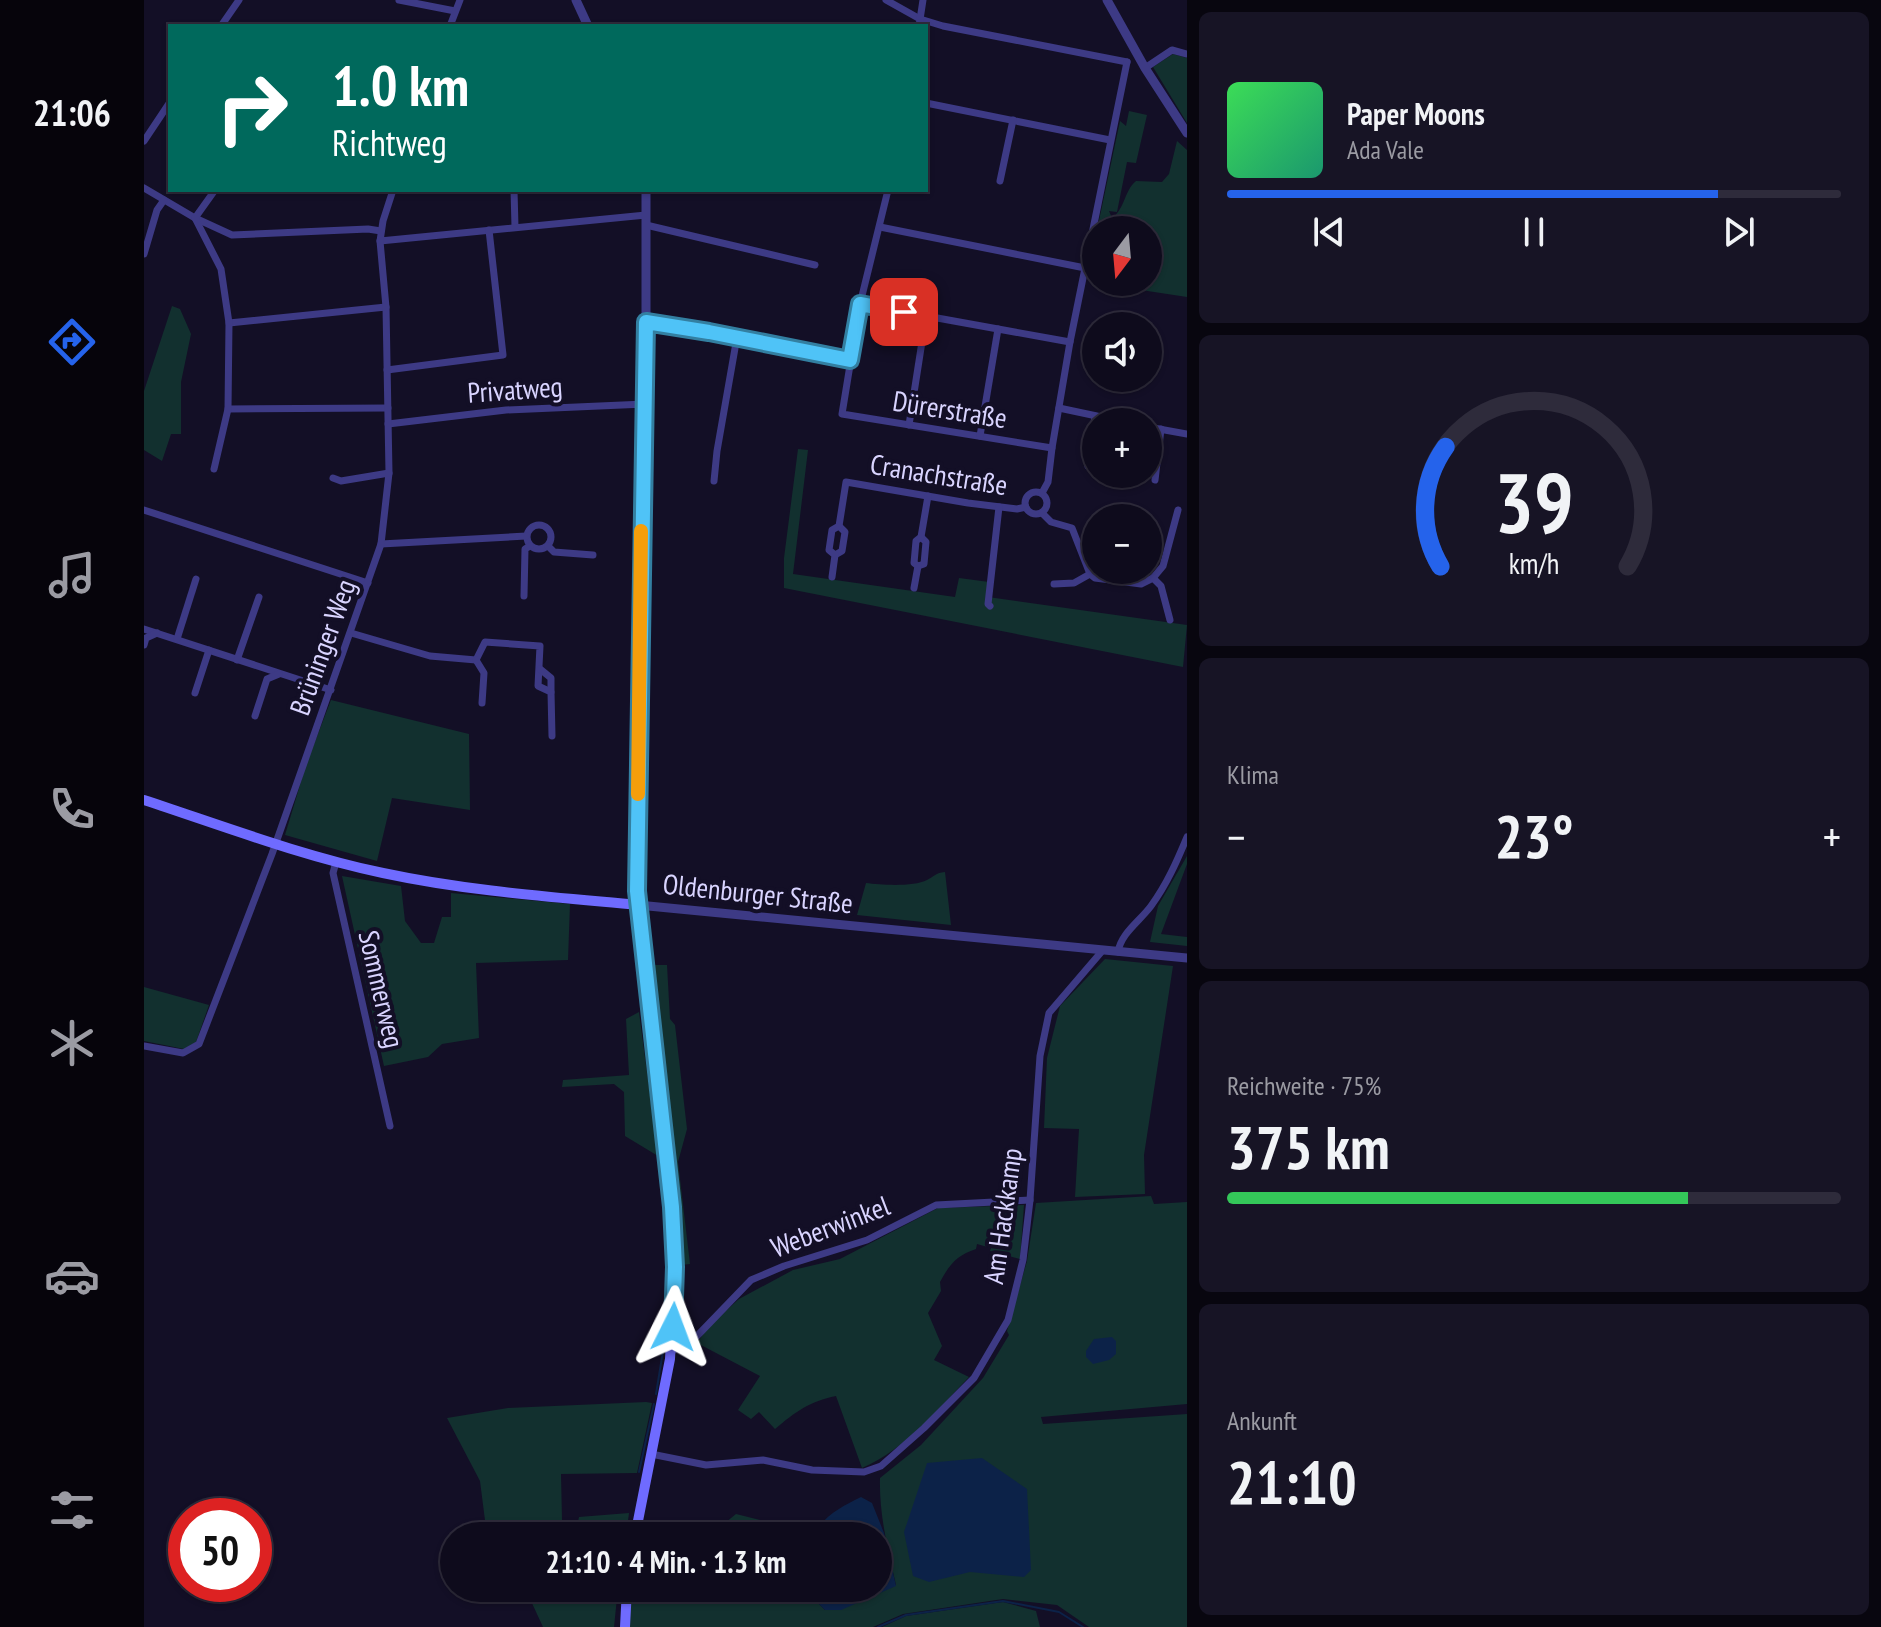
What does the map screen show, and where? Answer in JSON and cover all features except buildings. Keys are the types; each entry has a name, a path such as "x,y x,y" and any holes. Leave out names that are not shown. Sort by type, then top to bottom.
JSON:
{"main road":[{"name":"Oldenburger Straße","path":"144,800 336,862 420,881 638,905"},
{"path":"638,905 672,1207 675,1267 671,1352 638,1522"},
{"path":"625,1627 626,1602"}],"street":[{"path":"222,24 239,0"},
{"path":"399,0 455,11"},
{"path":"451,24 460,0"},
{"path":"576,0 587,24"},
{"path":"886,0 919,23 923,0"},
{"path":"1107,0 1145,68 1187,133"},
{"path":"928,25 1127,62 1138,56"},
{"path":"1145,68 1172,50 1187,54"},
{"path":"1095,216 1127,62"},
{"path":"928,103 1110,140"},
{"path":"144,141 168,105"},
{"path":"1000,181 1013,120"},
{"path":"144,188 195,218 232,235 381,231"},
{"path":"195,218 214,192"},
{"name":"Brüninger Weg","path":"144,1046 183,1053 199,1044 331,690 381,544 389,473 386,307 380,241 392,192"},
{"path":"514,192 515,227"},
{"path":"638,905 646,192"},
{"path":"646,322 850,360 860,304 888,192"},
{"path":"144,254 157,210 164,200"},
{"path":"195,218 221,269 229,323 228,409 214,469"},
{"path":"380,241 515,227 646,220 815,265"},
{"path":"880,227 1082,267"},
{"path":"387,370 503,355 489,230"},
{"path":"1042,493 1048,482 1082,283"},
{"path":"860,304 1070,342"},
{"path":"229,323 386,307"},
{"path":"909,425 926,316"},
{"path":"980,436 998,329"},
{"path":"714,481 737,337"},
{"name":"Dürerstraße","path":"850,360 842,414 1052,448"},
{"name":"Privatweg","path":"388,424 498,410 645,404"},
{"path":"228,409 388,408"},
{"path":"1059,408 1082,413"},
{"path":"1162,429 1187,434"},
{"path":"333,478 341,481 389,473"},
{"name":"Cranachstraße","path":"839,526 846,482 999,507 1026,507"},
{"path":"1042,493 1031,493 1026,499 1026,507 1031,513 1042,513 1051,522 1072,528 1082,554"},
{"path":"1042,493 1048,505 1042,513"},
{"path":"914,588 918,566 914,563 916,541 921,537 928,496"},
{"path":"990,606 988,596 999,507"},
{"path":"144,510 368,583"},
{"path":"1162,567 1178,510"},
{"path":"526,536 532,527 544,526 551,535 548,546"},
{"path":"839,526 845,532 842,551 835,555 829,550 832,530 839,526"},
{"path":"381,544 526,536"},
{"path":"526,536 530,546 538,550 548,546"},
{"path":"524,596 525,549 530,546"},
{"path":"548,546 554,552 593,555"},
{"path":"832,577 835,555"},
{"path":"1054,584 1074,583 1082,578"},
{"path":"177,639 196,579"},
{"path":"1159,584 1170,620"},
{"path":"237,660 259,597"},
{"path":"145,637 157,633 331,690"},
{"path":"351,633 430,656 476,660"},
{"path":"476,660 485,642 540,646 538,686 551,692"},
{"path":"195,693 209,650"},
{"path":"476,660 484,673 482,703"},
{"path":"255,716 267,679 262,669"},
{"path":"540,669 551,678 552,736"},
{"path":"267,679 279,674"},
{"path":"1118,952 1120,941 1150,908 1165,885 1187,837"},
{"name":"Sommerweg","path":"336,862 333,873 390,1126"},
{"name":"Oldenburger Straße","path":"638,905 1187,958"},
{"name":"Am Hackkamp","path":"651,1454 706,1465 763,1460 812,1470 864,1472 881,1466 974,1378 1008,1320 1023,1260 1040,1056 1049,1013 1103,950"},
{"name":"Weberwinkel","path":"671,1352 697,1336 751,1280 784,1266 867,1240 936,1205 1030,1200"}],"green space":[{"path":"1173,54 1187,58 1187,123 1153,67"},
{"path":"1129,111 1147,115 1136,163 1127,162 1117,212 1109,211 1111,216 1100,216 1120,121 1126,126"},
{"path":"1177,141 1187,150 1187,297 1162,293 1162,216 1114,216 1136,181 1162,182 1169,174"},
{"path":"172,306 180,309 191,334 181,382 181,434 171,434 162,461 144,450 144,391"},
{"path":"798,449 808,450 793,574 955,597 959,578 989,582 988,597 1187,625 1183,667 784,588 784,558"},
{"path":"331,700 469,734 470,810 392,798 377,861 285,835 306,765"},
{"path":"1187,856 1187,864 1161,934 1187,937 1187,946 1150,942 1158,906"},
{"path":"945,872 951,925 857,915 866,883 914,884"},
{"path":"342,876 401,886 405,921 421,943 434,943 442,917 451,917 451,893 570,904 568,960 476,963 479,1038 442,1044 428,1057 384,1066"},
{"path":"1105,959 1173,966 1144,1155 1145,1194 1075,1197 1079,1129 1044,1128 1047,1058 1060,1006"},
{"path":"651,965 667,965 670,1019 675,1025 687,1129 678,1162 690,1264 681,1265"},
{"path":"144,987 209,1005 196,1042 184,1049 144,1041"},
{"path":"639,1012 658,1156 625,1136 624,1092 614,1084 562,1087 563,1080 629,1075 626,1019"},
{"path":"1151,1196 1154,1204 1187,1202 1187,1404 1041,1417 1043,1424 1187,1414 1187,1627 1089,1627 1057,1605 1003,1599 903,1614 873,1627 629,1627 630,1602 818,1602 825,1610 848,1602 892,1602 892,1586 896,1585 892,1568 892,1522 883,1522 880,1478 921,1445 983,1378 1009,1335 1007,1331 1027,1261 1036,1203"},
{"path":"1024,1205 1020,1259 977,1244 976,1249 954,1261 940,1282 941,1291 928,1313 942,1346 934,1360 969,1377 906,1440 862,1468 836,1396 803,1408 775,1429 759,1412 751,1419 738,1410 760,1376 697,1343 708,1327 739,1299 793,1270 840,1259 938,1208"},
{"path":"652,1403 637,1473 561,1474 562,1520 485,1522 480,1481 447,1418 508,1408"},
{"path":"629,1513 628,1522 578,1522 579,1517"},
{"path":"736,1514 767,1522 726,1522"},
{"path":"531,1602 617,1602 614,1627 543,1627"},
{"path":"1003,1602 1036,1611 1040,1627 882,1627 906,1616"}],"water":[{"path":"1112,1337 1116,1341 1116,1354 1109,1360 1093,1364 1086,1357 1086,1351 1094,1339"},
{"path":"982,1458 1027,1489 1031,1570 1024,1577 970,1572 929,1582 913,1576 904,1532 927,1463"},
{"path":"861,1497 872,1503 880,1522 824,1522 840,1508"},
{"path":"859,1602 841,1610 825,1610 818,1603"}],"waterway":[{"path":"656,1394 663,1351"},
{"path":"639,1472 654,1404"},
{"path":"878,1627 906,1615 1003,1601 1059,1612 1083,1627"}],"slow traffic":[{"path":"638,794 641,531"}],"route":[{"path":"673,1327 675,1267 672,1207 637,891 639,604 646,322 850,360 860,304 904,312"}]}
